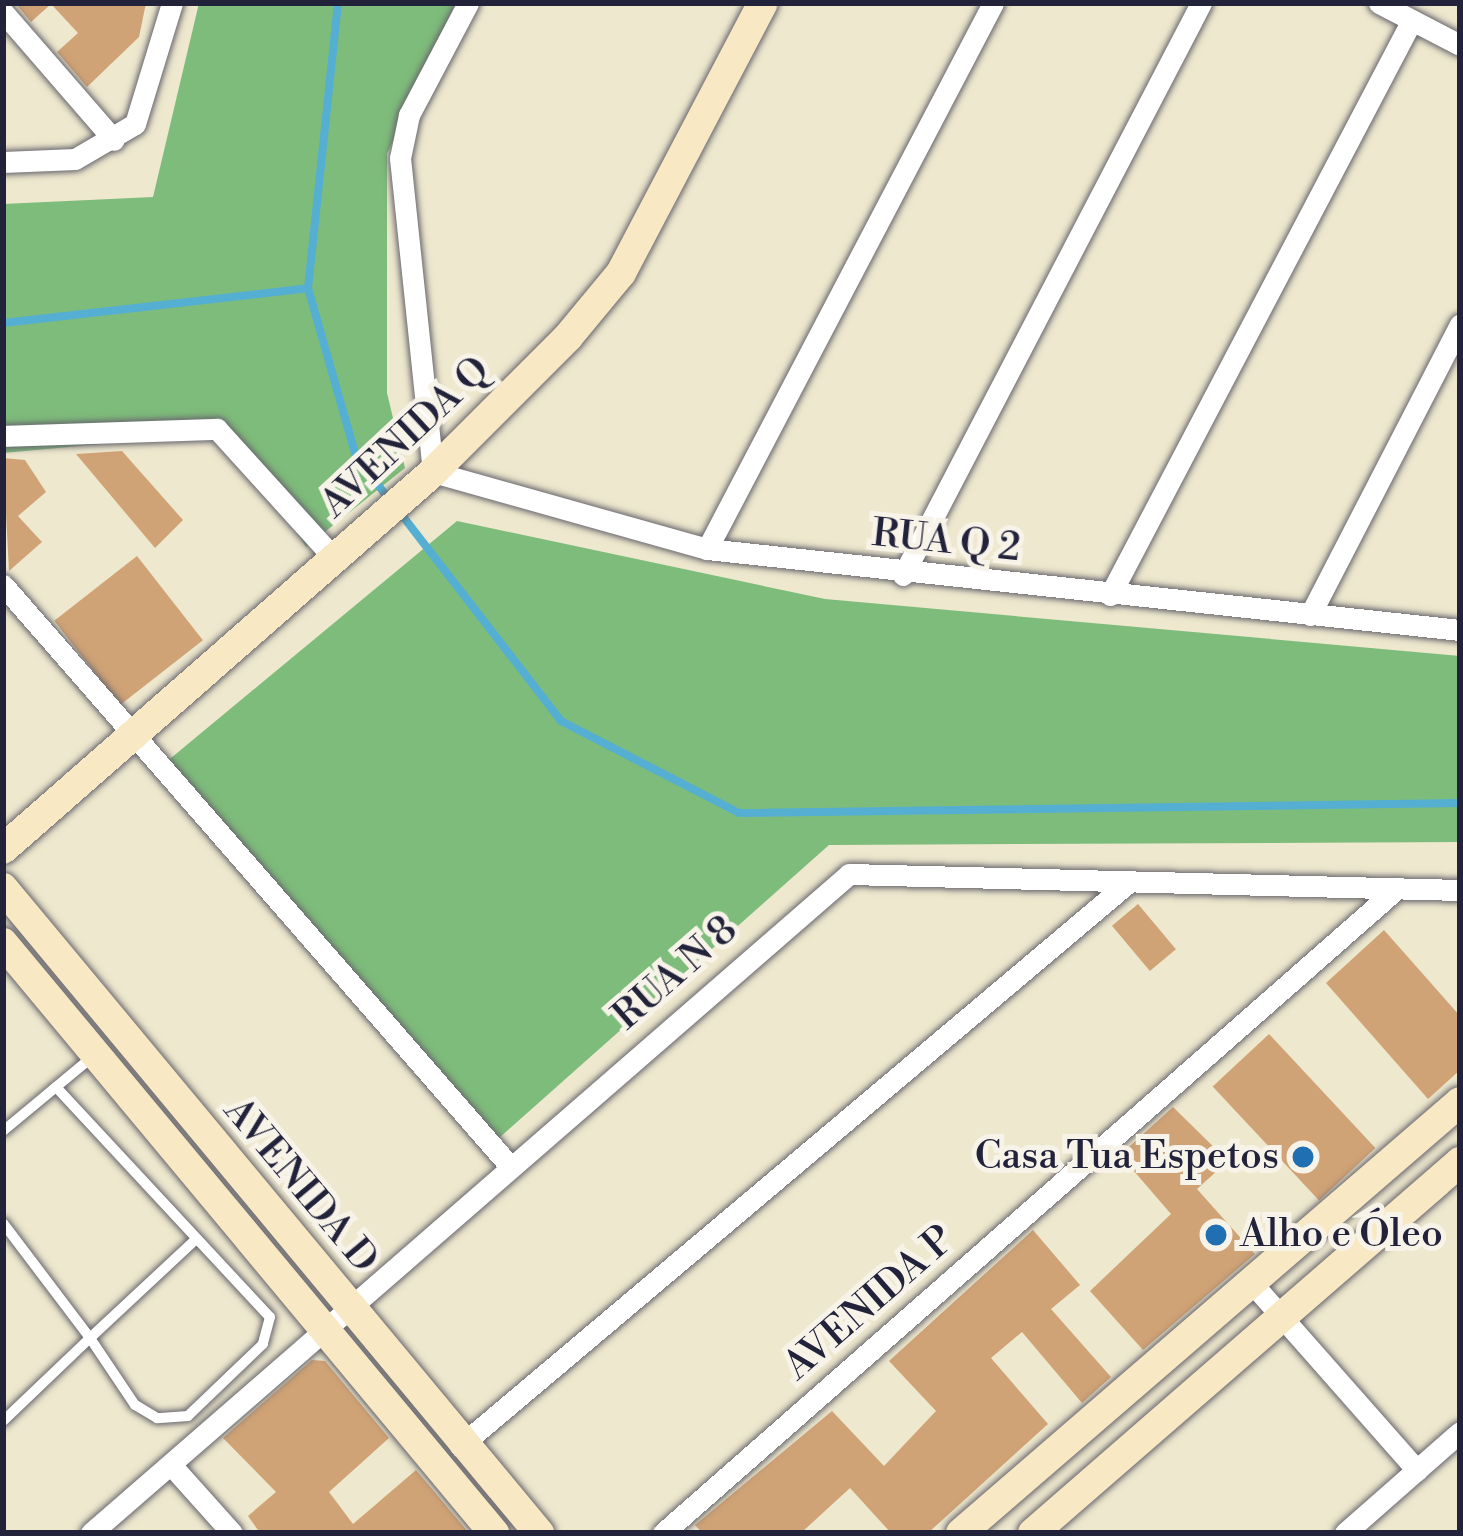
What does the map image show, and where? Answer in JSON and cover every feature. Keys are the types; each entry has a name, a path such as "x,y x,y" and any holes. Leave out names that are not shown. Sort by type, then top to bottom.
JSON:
{"street":[{"path":"3,162 75,159 114,140 150,100 172,3"},
{"path":"433,472 400,158 409,115 468,3"},
{"name":"AVENIDA Q","path":"3,849 433,472 621,273 763,3"},
{"path":"707,549 993,3"},
{"path":"903,574 1202,3"},
{"path":"1379,3 1460,45"},
{"path":"3,12 114,140"},
{"path":"1110,595 1412,20"},
{"path":"1310,615 1460,324"},
{"path":"3,436 217,430 334,558"},
{"name":"RUA Q 2","path":"433,472 707,549 903,574 1460,630"},
{"path":"3,584 509,1165"},
{"name":"RUA N 8","path":"91,1533 323,1334 509,1165 850,874 1460,890"},
{"path":"460,1446 1130,881"},
{"name":"AVENIDA D","path":"3,888 460,1446 538,1533"},
{"name":"AVENIDA P","path":"663,1533 1394,891"},
{"name":"AVENIDA D","path":"3,943 323,1334 494,1533"},
{"path":"961,1533 1460,1102"},
{"path":"1033,1533 1286,1320 1460,1162"},
{"path":"1251,1282 1417,1470"},
{"path":"1345,1533 1460,1432"},
{"path":"172,1466 232,1533"}],"lane":[{"path":"3,1131 94,1054"},
{"path":"3,1223 135,1405 188,1416 271,1328 56,1087"},
{"path":"3,1420 196,1239"}],"green space":[{"path":"199,3 456,3 387,154 387,393 405,468 306,547 232,432 3,453 3,204 153,197"},
{"path":"457,521 825,599 1460,656 1460,842 829,845 499,1138 165,763"}],"building":[{"path":"15,3 146,3 139,37 87,87 57,52 78,33 51,4 31,22"},
{"path":"122,451 183,520 155,548 76,454"},
{"path":"3,458 25,460 46,492 18,516 42,542 9,571"},
{"path":"137,556 203,640 120,705 54,621"},
{"path":"1138,904 1176,949 1150,971 1112,926"},
{"path":"1384,930 1460,1016 1460,1070 1428,1099 1326,983"},
{"path":"1269,1034 1375,1148 1319,1201 1213,1087"},
{"path":"1173,1107 1228,1161 1197,1189 1255,1254 1143,1350 1090,1291 1171,1214 1120,1155"},
{"path":"1033,1230 1080,1285 1051,1309 1111,1377 1082,1403 1022,1332 991,1358 1048,1424 928,1533 891,1533 850,1488 801,1533 702,1533 695,1525 832,1411 884,1466 936,1411 889,1361"},
{"path":"312,1360 325,1361 389,1438 329,1492 353,1524 416,1470 469,1533 260,1533 248,1516 276,1492 223,1438"}],"waterway":[{"path":"338,3 308,288 356,456 388,498"},
{"path":"3,323 308,288"},
{"path":"398,510 561,721 739,813 1460,803"}],"place":[{"name":"Casa Tua Espetos","path":"1303,1157"},
{"name":"Alho e Óleo","path":"1216,1235"}]}
